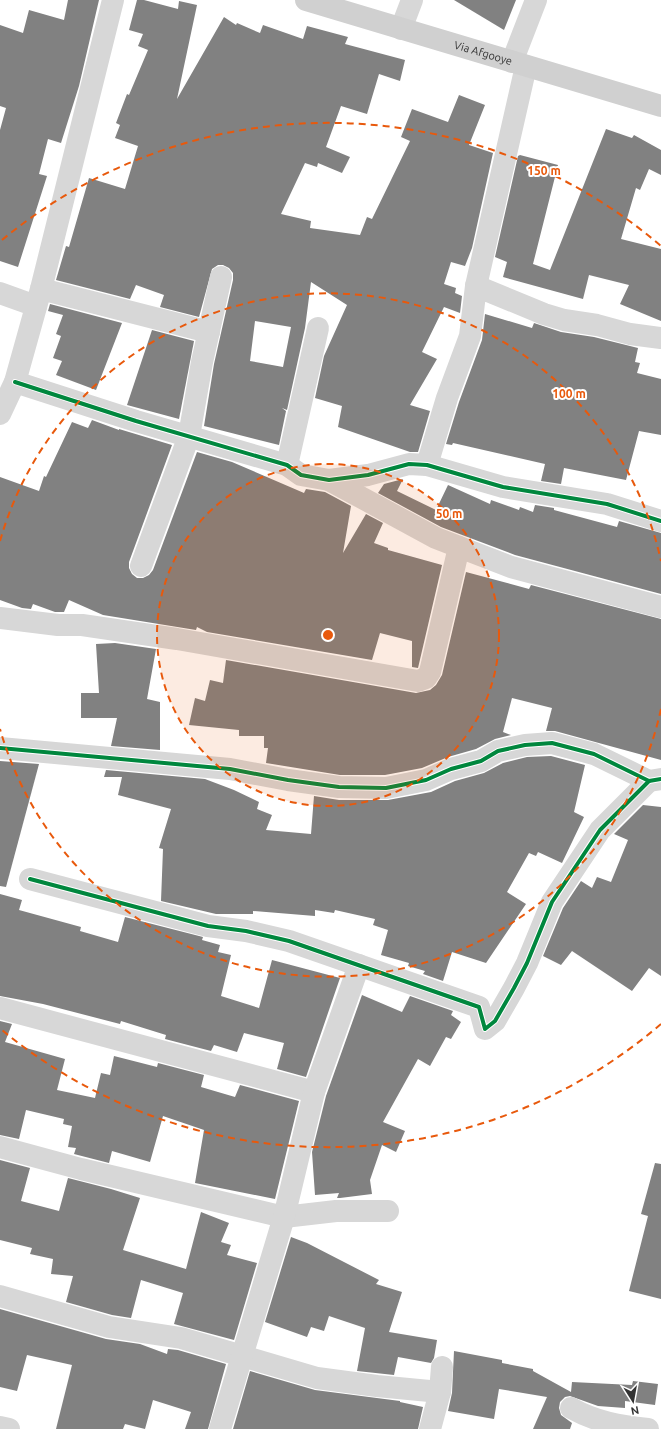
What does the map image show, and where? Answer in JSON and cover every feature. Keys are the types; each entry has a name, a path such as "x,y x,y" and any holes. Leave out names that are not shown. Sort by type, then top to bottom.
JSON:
{"main road":[{"name":"Via Afgooye","path":"306,0 661,106"}],"street":[{"path":"0,414 15,382 113,0"},
{"path":"401,29 412,0"},
{"path":"427,465 447,398 470,336 476,286 519,64 536,0"},
{"path":"141,566 189,436 202,362 221,277"},
{"path":"476,286 544,314 630,334 661,338"},
{"path":"0,293 38,297 209,332"},
{"path":"287,465 318,328"},
{"path":"15,382 136,421 287,465 301,475 329,480 368,475 409,464 427,465 503,487 607,504 661,521"},
{"path":"329,480 436,538 511,567 661,607"},
{"path":"0,618 58,625 82,625 177,639 418,681 426,678 430,672 459,547"},
{"path":"0,748 230,769 288,780 339,787 386,788 426,780 450,769 481,761 498,751 525,745 552,743 594,754 655,780 600,830 552,902 527,963 514,988 494,1021 485,1029 479,1007 289,941 246,931 208,926 30,879"},
{"path":"220,1429 284,1217 314,1092 359,965"},
{"path":"0,1008 314,1092"},
{"path":"0,1147 80,1169 284,1217 336,1211 388,1211"},
{"path":"0,1296 108,1327 181,1338 317,1378 440,1392"},
{"path":"430,1429 440,1392 442,1367"},
{"path":"571,1408 589,1418 609,1423 648,1429"},
{"path":"0,1427 9,1429"}],"building":[{"path":"68,0 99,0 79,86 61,143 48,139 39,174 47,176 18,267 0,261 0,130 6,108 0,106 0,25 23,33 29,10 64,20"},
{"path":"137,0 144,0 178,9 179,1 197,5 177,99 224,17 236,25 237,23 260,33 263,25 303,39 307,26 348,37 345,44 405,60 400,81 379,74 367,114 341,106 326,147 350,157 342,173 318,163 317,167 305,163 281,214 311,221 310,228 360,235 367,217 372,219 410,141 401,137 412,109 448,122 459,95 485,105 469,145 493,153 472,248 465,266 451,262 444,284 456,288 455,293 462,296 460,313 444,307 422,352 437,359 410,405 430,411 418,452 410,452 338,427 342,406 315,398 324,356 347,305 311,282 305,328 287,410 282,408 286,411 279,445 204,426 214,364 233,280 233,273 229,268 223,265 218,265 212,269 199,317 160,307 164,295 136,285 130,299 56,280 66,246 69,247 89,178 125,189 138,146 115,138 120,125 116,123 127,94 129,95 148,50 138,46 143,34 129,30","holes":["255,321 291,327 283,367 250,361"]},
{"path":"454,0 516,0 504,30"},
{"path":"606,129 632,138 634,135 661,150 661,175 649,169 640,190 636,188 621,239 661,249 661,321 620,304 629,285 589,275 583,299 503,277 507,262 495,257 518,156 520,155 558,165 533,264 550,270"},
{"path":"50,304 122,323 96,390 56,375 62,361 53,358 61,336 56,334 63,315 48,311"},
{"path":"485,314 532,328 534,323 561,332 594,337 638,348 635,362 640,363 637,373 661,379 661,435 639,431 626,480 564,468 561,484 541,481 545,464 453,443 452,445 446,444 459,402 482,340"},
{"path":"152,330 194,341 179,419 127,405"},
{"path":"92,420 119,430 172,445 129,562 129,568 132,574 137,578 143,578 149,575 153,570 197,452 232,462 304,493 306,489 325,492 351,506 343,553 366,514 383,523 374,543 388,548 388,550 442,565 418,668 412,667 412,641 380,633 372,660 207,632 197,627 196,630 103,615 69,600 64,612 55,612 33,604 31,609 22,608 0,600 0,477 39,491 44,476 46,477 72,422 88,428"},
{"path":"403,479 397,491 436,510 448,485 490,504 491,500 519,510 520,507 533,512 535,505 554,508 554,510 617,527 619,521 661,533 661,594 515,555 441,527 378,493 384,484"},
{"path":"466,572 529,589 531,585 661,619 661,760 555,731 546,731 552,708 512,698 503,732 511,735 495,739 476,749 448,757 422,768 385,775 340,775 266,763 268,748 264,748 264,736 239,736 239,730 189,725 195,698 205,701 210,680 223,683 226,660 416,693 430,690 436,685 442,675"},
{"path":"115,643 156,649 147,699 160,702 160,750 111,746 117,718 81,718 81,693 99,693 96,644"},
{"path":"551,756 585,765 574,812 584,817 562,863 538,852 536,856 529,853 507,892 526,904 486,963 452,952 443,981 423,974 425,971 408,966 409,963 381,955 388,930 373,925 375,919 335,910 334,913 315,910 315,916 253,911 253,914 216,914 161,901 163,849 159,848 171,809 118,795 122,777 104,777 106,770 205,779 234,790 259,802 257,809 272,815 266,830 311,834 314,796 339,800 388,800 431,792 455,781 484,773 503,763 527,757"},
{"path":"0,761 39,764 6,887 0,886"},
{"path":"643,805 661,807 661,976 649,968 632,991 572,951 561,965 543,956 563,908 581,881 592,888 597,877 611,882 628,840 614,834"},
{"path":"0,894 22,900 19,910 81,927 80,931 118,942 125,917 203,937 202,940 220,945 218,952 231,955 221,996 259,1008 272,960 340,978 306,1077 277,1069 284,1043 244,1033 237,1052 214,1045 211,1051 165,1039 166,1035 121,1021 120,1024 43,1004 0,996"},
{"path":"362,995 402,1012 410,996 453,1011 451,1015 461,1022 451,1039 446,1037 430,1066 418,1059 383,1122 405,1131 396,1152 382,1145 370,1180 372,1194 340,1198 337,1198 339,1193 315,1195 312,1152 326,1096"},
{"path":"0,1021 12,1024 5,1042 65,1059 57,1090 95,1098 101,1073 110,1075 114,1056 157,1067 158,1063 204,1075 201,1087 235,1097 240,1085 299,1101 275,1199 195,1183 204,1130 163,1116 150,1162 112,1151 109,1163 74,1154 76,1148 68,1147 72,1126 63,1124 64,1119 26,1110 19,1139 0,1135"},
{"path":"0,1160 30,1168 21,1201 59,1211 68,1178 140,1198 123,1250 186,1269 201,1212 229,1223 221,1242 231,1245 227,1255 257,1263 234,1340 174,1324 183,1293 141,1280 131,1318 112,1315 66,1302 73,1276 51,1274 53,1259 30,1254 32,1248 0,1240"},
{"path":"655,1163 661,1164 661,1299 629,1291 648,1216 641,1214"},
{"path":"291,1237 307,1243 379,1280 376,1284 402,1292 389,1332 437,1340 434,1358 431,1363 398,1357 394,1375 357,1371 365,1328 329,1316 324,1331 311,1327 307,1337 265,1322"},
{"path":"0,1309 106,1339 140,1344 167,1354 168,1349 178,1350 226,1364 208,1429 185,1429 191,1412 153,1400 145,1429 125,1424 123,1429 56,1429 72,1365 27,1355 17,1391 0,1387"},
{"path":"454,1351 502,1360 502,1363 533,1369 533,1371 571,1392 572,1382 632,1385 633,1381 658,1384 655,1405 625,1401 625,1408 598,1406 570,1396 565,1397 560,1402 559,1408 561,1415 572,1423 570,1429 533,1429 547,1397 499,1389 494,1419 448,1411 452,1393"},
{"path":"250,1371 315,1390 400,1401 423,1407 418,1429 233,1429"}],"cycle path":[{"path":"15,382 136,421 287,465 301,475 329,480 368,475 409,464 427,465 503,487 607,504 661,521"},
{"path":"0,748 230,769 288,780 339,787 386,788 426,780 451,769 481,761 498,751 525,745 552,743 594,754 649,781 661,779"},
{"path":"30,879 208,926 246,931 289,941 479,1007 485,1029 495,1021 514,988 527,963 552,902 600,830 649,781"}]}
